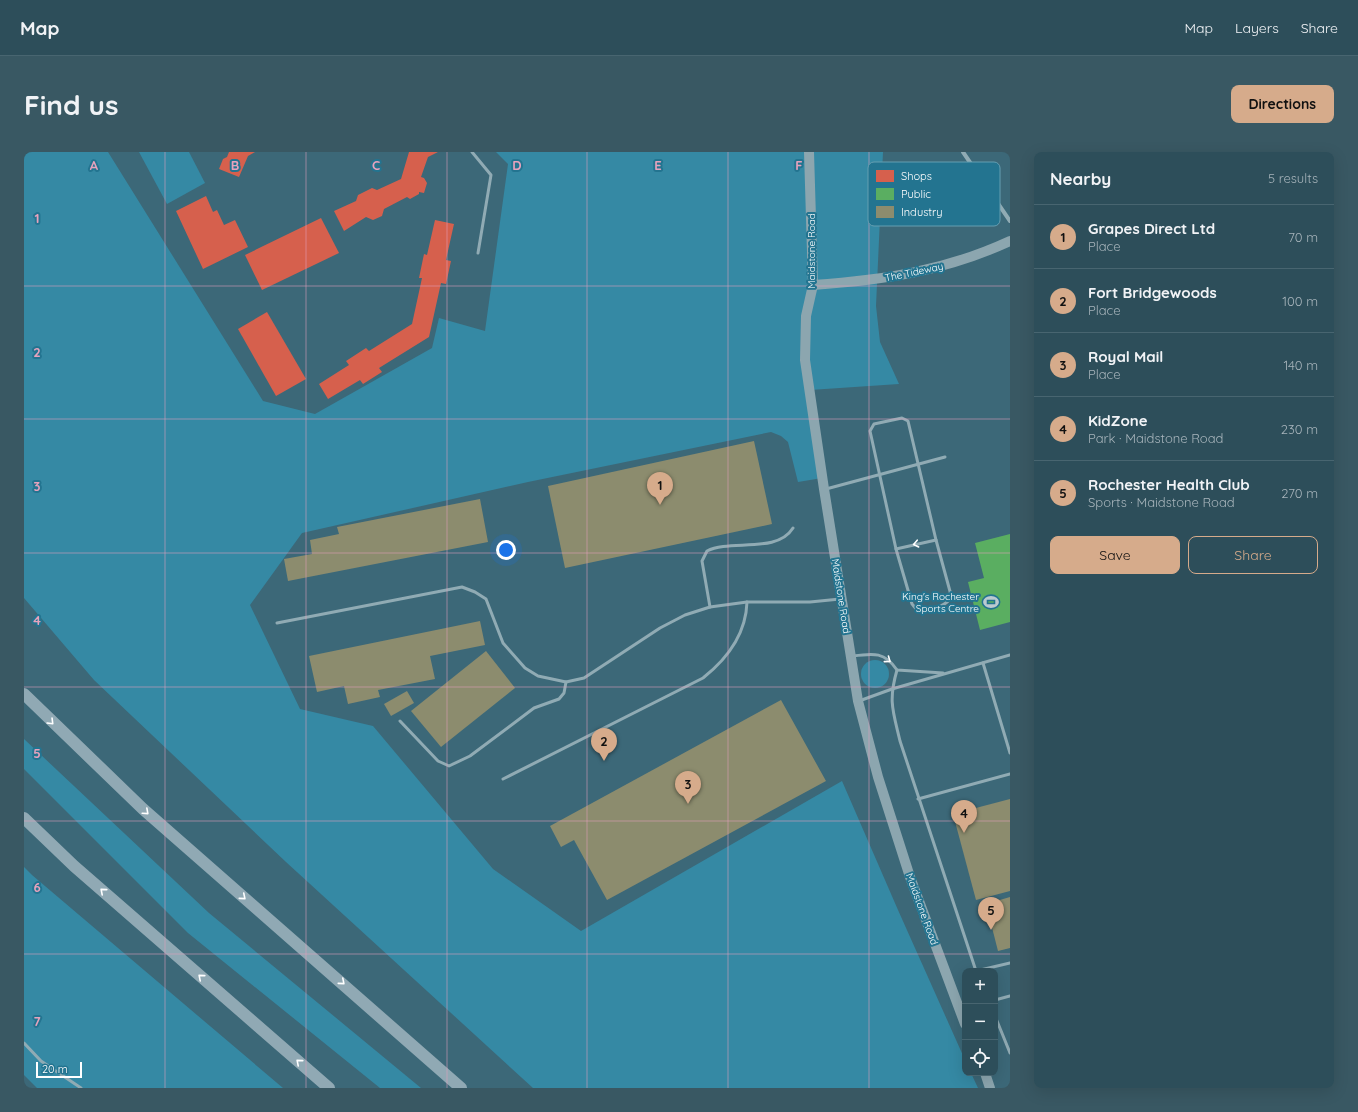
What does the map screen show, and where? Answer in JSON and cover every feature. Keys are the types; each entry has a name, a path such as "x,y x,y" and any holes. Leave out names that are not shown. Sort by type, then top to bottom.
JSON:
{"highway":[{"path":"24,694 143,809 461,1088"},
{"path":"24,818 74,866 328,1088"}],"main road":[{"name":"Maidstone Road","path":"809,152 813,285 806,316 806,360 824,489 858,701 878,777 910,877 962,1016"},
{"name":"The Tideway","path":"813,285 869,281 928,269 978,256 1010,241"},
{"path":"986,1076 990,1088"}],"street":[{"path":"963,152 970,162"},
{"path":"1000,206 1010,221"}],"lane":[{"path":"472,152 491,175 478,253"},
{"path":"902,418 908,421 936,540 951,595 950,599 945,605 921,611 912,604 896,549 878,475 870,432 874,424 902,418"},
{"path":"824,489 945,457"},
{"path":"710,607 702,561 707,551 728,546 750,545 771,541 784,536 793,528"},
{"path":"896,549 936,540"},
{"path":"277,623 462,587 475,592 488,602 501,640 521,665 538,676 566,682 584,678 660,628 685,615 710,607 747,602 810,602 842,599"},
{"path":"503,779 704,678 717,667 738,640 744,624 747,602"},
{"path":"851,656 869,653 878,654 891,661 898,670 946,673"},
{"path":"858,701 892,689 1010,655"},
{"path":"983,663 1010,753"},
{"path":"898,670 892,689 891,705 918,799 975,968"},
{"path":"400,721 438,761 444,765 452,765 470,756 534,708 559,699 565,691 566,682"},
{"path":"918,799 1010,774"},
{"path":"989,968 1010,963"},
{"path":"998,999 1010,996"},
{"path":"998,1023 1010,1053"},
{"path":"24,1043 41,1061 81,1088"}],"shaded area":[{"path":"24,152 108,152 263,401 315,414 432,348 439,318 485,331 508,164 496,152 883,152 883,162 868,162 868,226 880,226 876,306 880,342 899,384 810,390 822,478 798,482 788,442 781,436 771,432 528,482 302,533 250,605 300,709 373,726 493,869 581,931 842,781 962,1053 962,1076 972,1076 978,1088 533,1088 286,862 94,680 24,598"},
{"path":"139,152 189,152 205,183 167,204"},
{"path":"875,660 885,664 889,674 885,684 875,688 865,684 861,674 865,664"},
{"path":"24,739 209,913 421,1088 380,1088 188,933 24,769"},
{"path":"24,867 283,1088 37,1088 24,1075"}],"building: Shops":[{"path":"229,152 255,152 248,156 239,177 219,169 223,159 227,157"},
{"path":"409,152 438,152 428,157 421,177 424,178 427,183 424,193 419,192 419,194 410,199 407,197 384,209 382,216 373,220 366,217 344,231 334,211 356,201 358,195 372,188 377,190 401,179"},
{"path":"206,196 213,212 217,210 224,225 235,220 248,247 203,269 176,211"},
{"path":"321,218 339,253 262,290 245,255"},
{"path":"435,220 454,224 446,260 451,261 446,284 441,283 429,337 379,368 382,372 363,384 360,380 328,399 319,384 349,365 346,361 366,348 369,351 412,324 422,278 419,278 424,254 427,255"},
{"path":"267,312 306,379 276,396 238,329"}],"building: Public":[{"name":"King's Rochester Sports Centre","path":"1010,534 1010,622 980,630 968,582 984,578 975,543"}],"building: Industry":[{"path":"754,441 772,524 565,568 548,486"},
{"path":"480,499 488,542 288,581 284,559 312,554 310,540 339,534 337,527"},
{"path":"480,621 485,645 430,656 435,679 378,690 380,697 348,704 344,686 317,692 309,656"},
{"path":"486,651 515,688 441,747 411,711"},
{"path":"407,691 414,703 391,716 384,704"},
{"path":"781,700 826,781 607,900 574,840 561,847 550,826"},
{"path":"1010,799 1010,891 976,900 953,814"},
{"path":"1010,897 1010,948 998,951 986,904"}],"place":[{"name":"Grapes Direct Ltd","path":"660,505"},
{"name":"King's Rochester Sports Centre","path":"991,602"},
{"name":"Fort Bridgewoods","path":"604,761"},
{"name":"Royal Mail","path":"688,804"},
{"name":"KidZone","path":"964,833"},
{"name":"Rochester Health Club","path":"991,930"}]}
